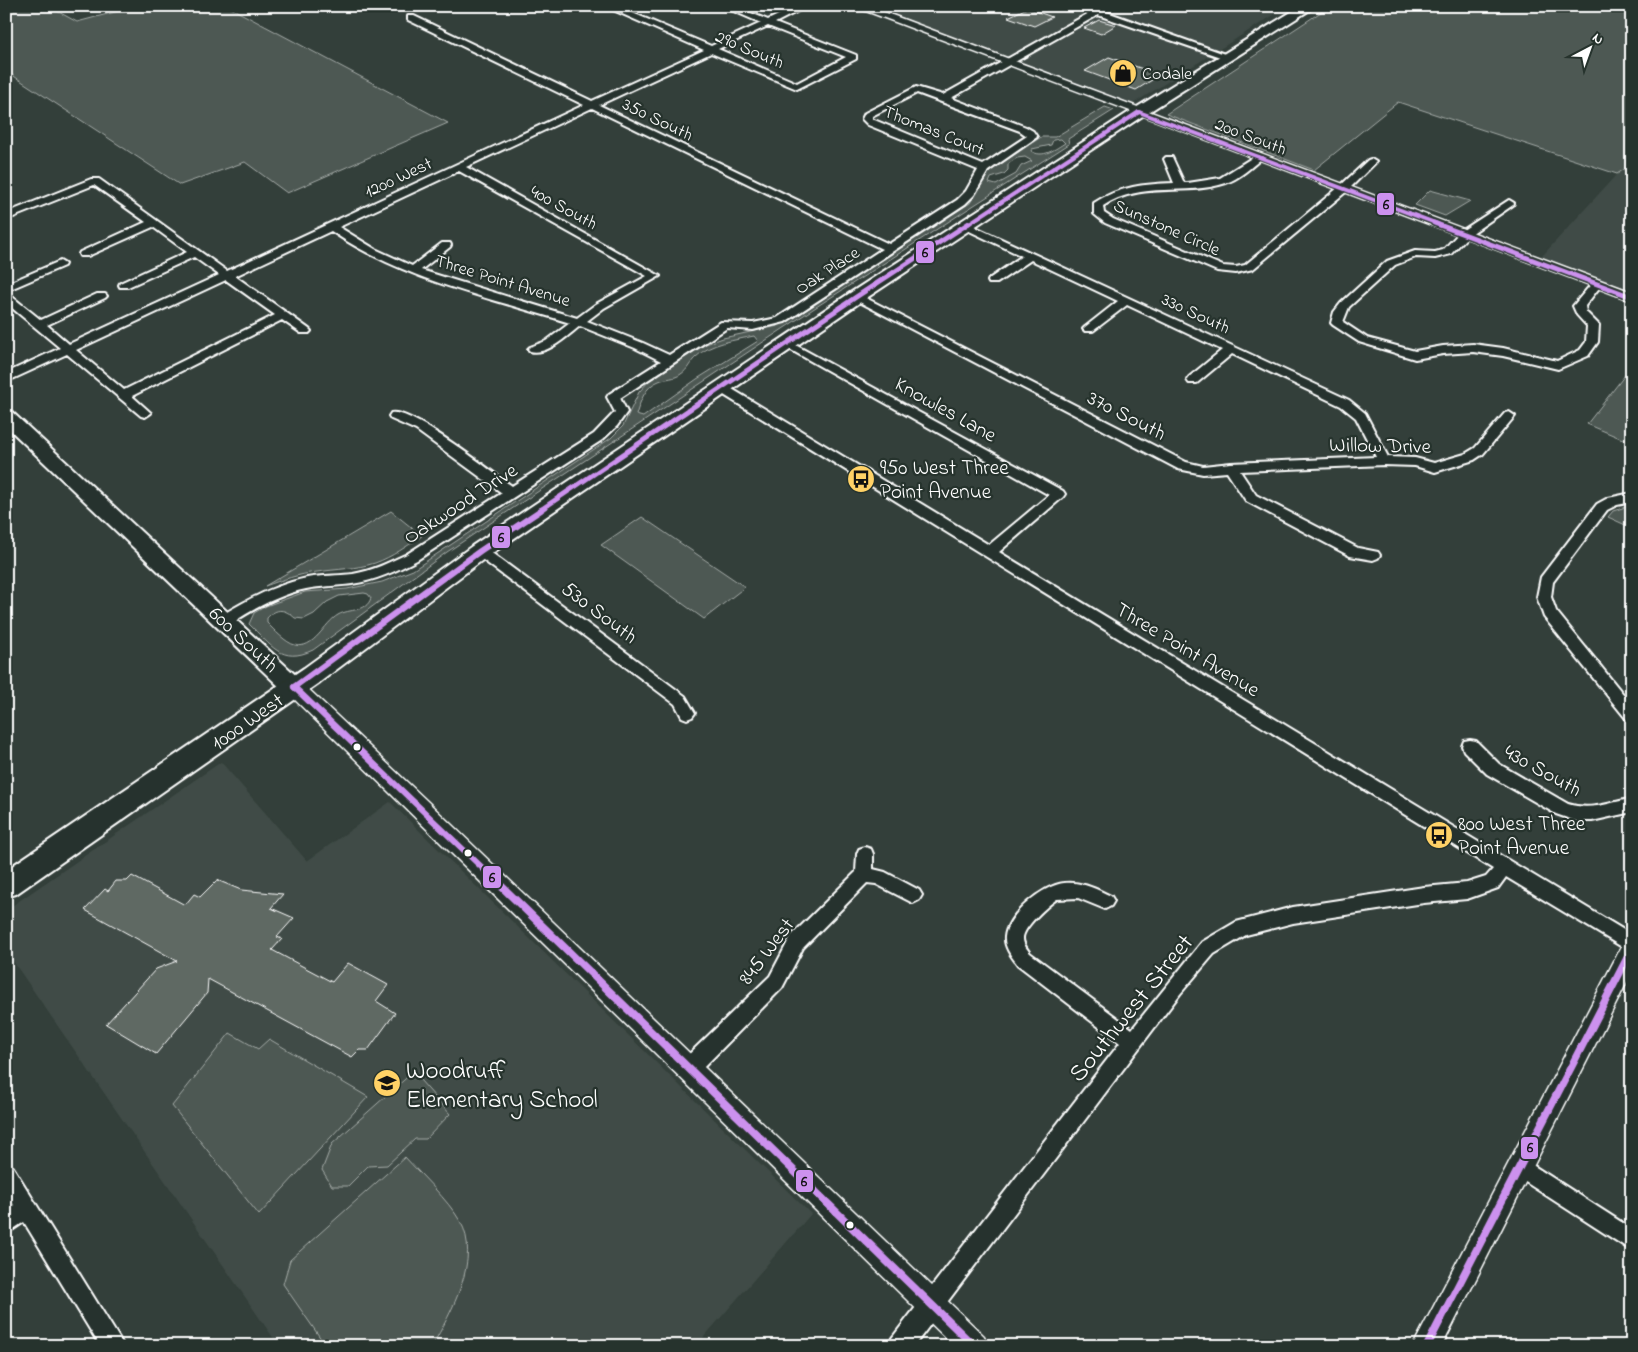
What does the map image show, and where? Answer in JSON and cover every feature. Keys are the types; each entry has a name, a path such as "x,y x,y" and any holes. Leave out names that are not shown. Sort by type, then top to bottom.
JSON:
{"main road":[{"name":"1000 West","path":"6,885 294,688 480,551 723,389 856,297 1139,112 1310,6"},
{"name":"600 South","path":"6,416 294,688"}],"street":[{"name":"290 South","path":"608,6 797,86 853,57 768,23"},
{"path":"726,6 768,23"},
{"name":"1200 West","path":"6,378 804,6"},
{"name":"200 South","path":"858,6 1632,297"},
{"path":"1081,6 1229,57"},
{"name":"Thomas Court","path":"944,98 1097,12"},
{"name":"350 South","path":"411,18 891,249"},
{"name":"Thomas Court","path":"916,90 924,90 944,98 1030,133 1032,137 984,169 871,123 867,119 868,115 916,90"},
{"name":"Sunstone Circle","path":"1258,157 1220,182 1134,189 1118,193 1098,206 1100,214 1110,221 1221,269 1236,270 1250,267 1343,189"},
{"path":"1168,158 1180,185"},
{"path":"1343,189 1371,162"},
{"name":"400 South","path":"458,167 655,276 600,306 579,323"},
{"name":"Oak Place","path":"669,360 724,324 742,328 756,327 781,320 961,202 970,193 984,169"},
{"path":"6,217 95,181 305,331"},
{"path":"1509,203 1464,234 1447,252 1435,255 1415,254 1390,263 1345,305 1340,312 1337,324 1363,340 1414,355 1443,350 1473,348 1503,352 1558,365 1584,353 1592,342 1593,325 1581,314 1579,306 1597,284"},
{"path":"84,254 153,223"},
{"name":"Three Point Avenue","path":"331,226 372,252 413,271 620,336 669,360"},
{"name":"330 South","path":"967,226 1231,349 1354,409 1362,416 1384,461"},
{"path":"413,271 446,245"},
{"path":"124,285 195,252"},
{"path":"993,281 1031,255"},
{"path":"6,288 60,264"},
{"path":"39,325 101,296"},
{"name":"370 South","path":"856,297 1183,466 1203,470 1231,467"},
{"path":"6,298 145,413"},
{"path":"1088,329 1127,300"},
{"path":"123,395 283,315"},
{"path":"534,348 550,343 579,323"},
{"name":"Knowles Lane","path":"788,344 1058,494 990,552"},
{"path":"1194,380 1231,349"},
{"name":"Oakwood Drive","path":"224,621 254,602 284,590 320,581 344,580 392,567 412,557 598,437 613,423 621,412 613,397 669,360"},
{"name":"Three Point Avenue","path":"723,389 1504,866 1632,947"},
{"path":"395,416 420,427 512,493"},
{"name":"Willow Drive","path":"1231,467 1384,461 1415,462 1435,468 1469,457 1480,451 1509,416"},
{"path":"1231,467 1250,498 1355,553 1373,555"},
{"path":"1632,497 1602,507 1546,581 1544,597 1549,613 1556,624 1632,716"},
{"name":"530 South","path":"480,551 680,700 687,713"},
{"name":"600 South","path":"294,688 420,807 974,1346"},
{"name":"430 South","path":"1470,746 1493,770 1562,809 1576,814 1592,814 1632,805"},
{"path":"865,854 864,875 879,878 913,895"},
{"name":"Southwest Street","path":"900,1346 1133,1041 1208,948 1242,928 1294,915 1424,895 1467,891 1492,883 1504,866"},
{"name":"845 West","path":"688,1069 776,982 797,942 864,875"},
{"path":"1105,901 1086,892 1069,890 1054,892 1044,897 1014,935 1016,948 1024,959 1133,1041"},
{"path":"1427,1346 1632,947"},
{"path":"1520,1167 1632,1241"},
{"path":"6,1174 113,1346"},
{"path":"6,1224 28,1207"}],"shaded area":[{"path":"6,6 57,6 57,11 77,22 138,6 227,6 448,123 287,193 245,162 180,185 6,71"},
{"path":"847,6 1288,6 1123,110"},
{"path":"1330,6 1632,6 1632,164 1617,174 1398,102 1314,170 1166,114"},
{"path":"1105,107 1114,110 1068,139 1069,144 813,309 447,552 313,650 302,654 284,654 270,645 249,624 254,613 266,606 305,592 347,589 382,582 413,570 611,438 623,426 639,392 649,381 706,344 723,338 778,326 794,318 970,203 987,175 993,169 1041,137 1055,137","holes":["1061,139 1065,143 1044,154 1031,151 1032,149 1051,145 1053,140","1025,157 1032,161 1021,166 1016,174 996,185 989,183 991,178 1004,174 1008,170 1008,164 1017,158","754,336 758,341 697,379 643,417 636,415 644,395 654,383 679,376 702,352 724,343","364,593 368,594 371,598 369,603 362,608 338,615 308,644 295,645 288,642 267,623 267,618 271,614 281,610 295,618 304,619 314,614 327,602 339,596"]},
{"path":"1632,164 1632,300 1530,262 1544,254 1617,174"},
{"path":"1430,190 1470,201 1445,216 1415,205"},
{"path":"1632,366 1632,443 1587,424"},
{"path":"1632,505 1632,528 1608,517 1613,511"},
{"path":"391,511 422,536 375,563 354,568 304,574 265,586"},
{"path":"642,517 745,587 704,619 601,545"},
{"name":"Woodruff Elementary School","path":"221,762 307,861 390,802 811,1214 696,1346 279,1346 6,951 6,910"},
{"path":"230,1033 258,1049 269,1039 368,1097 259,1215 172,1106"},
{"path":"413,1072 450,1114 426,1139 415,1139 387,1165 368,1166 348,1186 332,1186 322,1170 332,1144"},
{"path":"405,1157 449,1205 460,1221 466,1236 468,1252 466,1268 455,1302 432,1346 326,1346 283,1284 290,1260"}],"building":[{"path":"1027,8 1052,17 1034,26 1008,17"},
{"path":"1099,20 1116,25 1101,34 1084,28"},
{"name":"Codale","path":"1109,57 1160,75 1136,90 1085,71"},
{"name":"Woodruff Elementary School","path":"132,876 185,905 194,894 200,897 217,880 241,890 283,894 271,908 294,918 277,937 282,939 272,950 332,982 348,963 388,985 376,1001 395,1013 368,1050 359,1050 352,1057 208,979 207,993 156,1054 106,1024 156,969 177,961 85,910 105,889 108,891 116,881 127,881"}],"transit line":[{"name":"6","path":"1139,112 1632,297"},
{"name":"6","path":"294,687 480,551 856,297 1139,112"},
{"name":"6","path":"294,687 420,807 974,1346"},
{"name":"6","path":"1427,1346 1632,949"}],"place":[{"name":"Codale","path":"1123,73"},
{"name":"950 West Three Point Avenue","path":"861,479"},
{"name":"800 West Three Point Avenue","path":"1439,835"},
{"name":"Woodruff Elementary School","path":"387,1083"}]}
